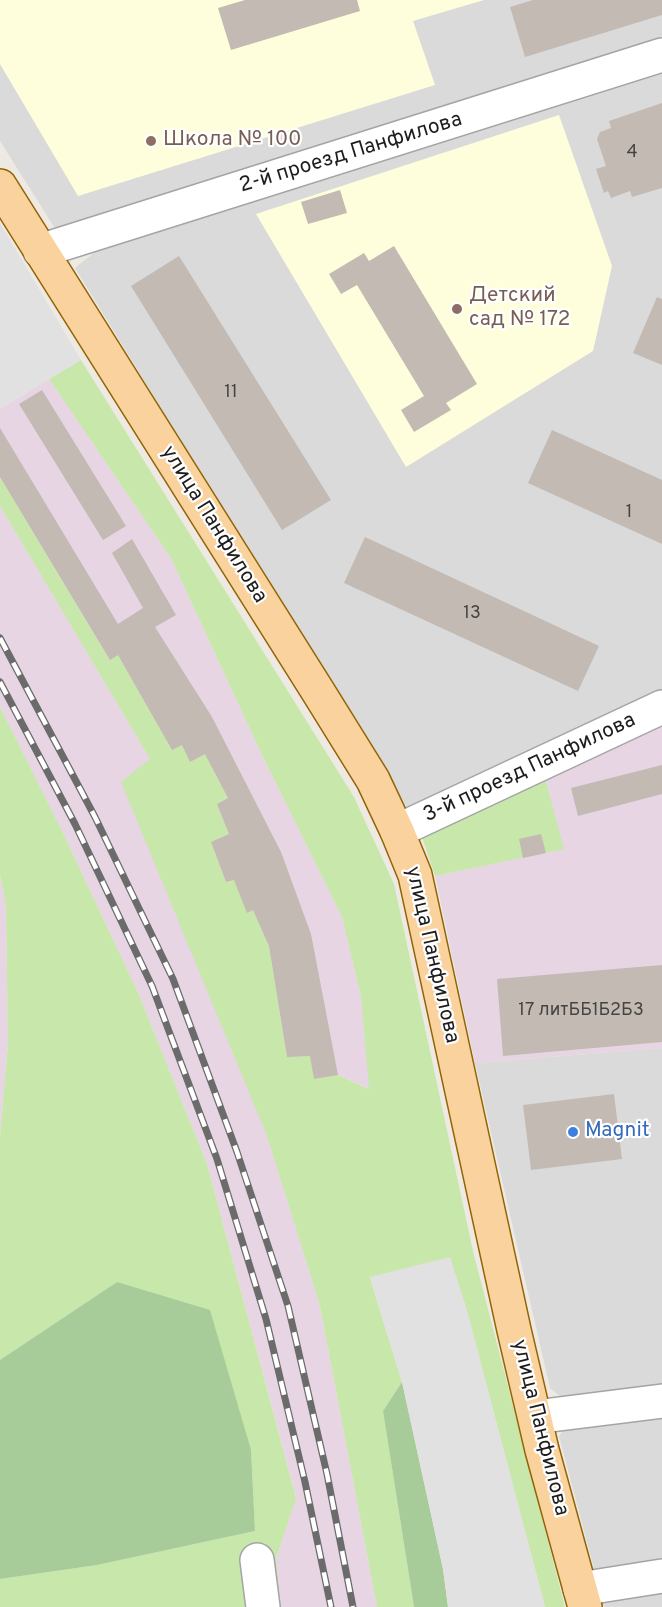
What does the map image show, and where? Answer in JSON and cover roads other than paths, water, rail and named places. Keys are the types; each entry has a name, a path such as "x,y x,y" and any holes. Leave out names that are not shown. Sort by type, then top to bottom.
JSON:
{"main road":[{"name":"улица Панфилова","path":"0,186 373,780 397,831 415,875 542,1450 582,1598"}],"street":[{"name":"2-й проезд Панфилова","path":"40,251 662,55"},
{"name":"3-й проезд Панфилова","path":"397,831 662,707"},
{"path":"535,1417 662,1401"},
{"path":"257,1560 263,1607"},
{"path":"582,1598 662,1576"}],"railway":[{"path":"0,638 95,817 173,979 237,1152 288,1306 327,1474 353,1607"},
{"path":"0,682 75,824 152,986 217,1159 266,1319 305,1482 331,1607"}],"place":[{"name":"Школа № 100","path":"151,141"},
{"name":"Детский сад № 172","path":"457,309"},
{"name":"Magnit","path":"573,1132"}]}
